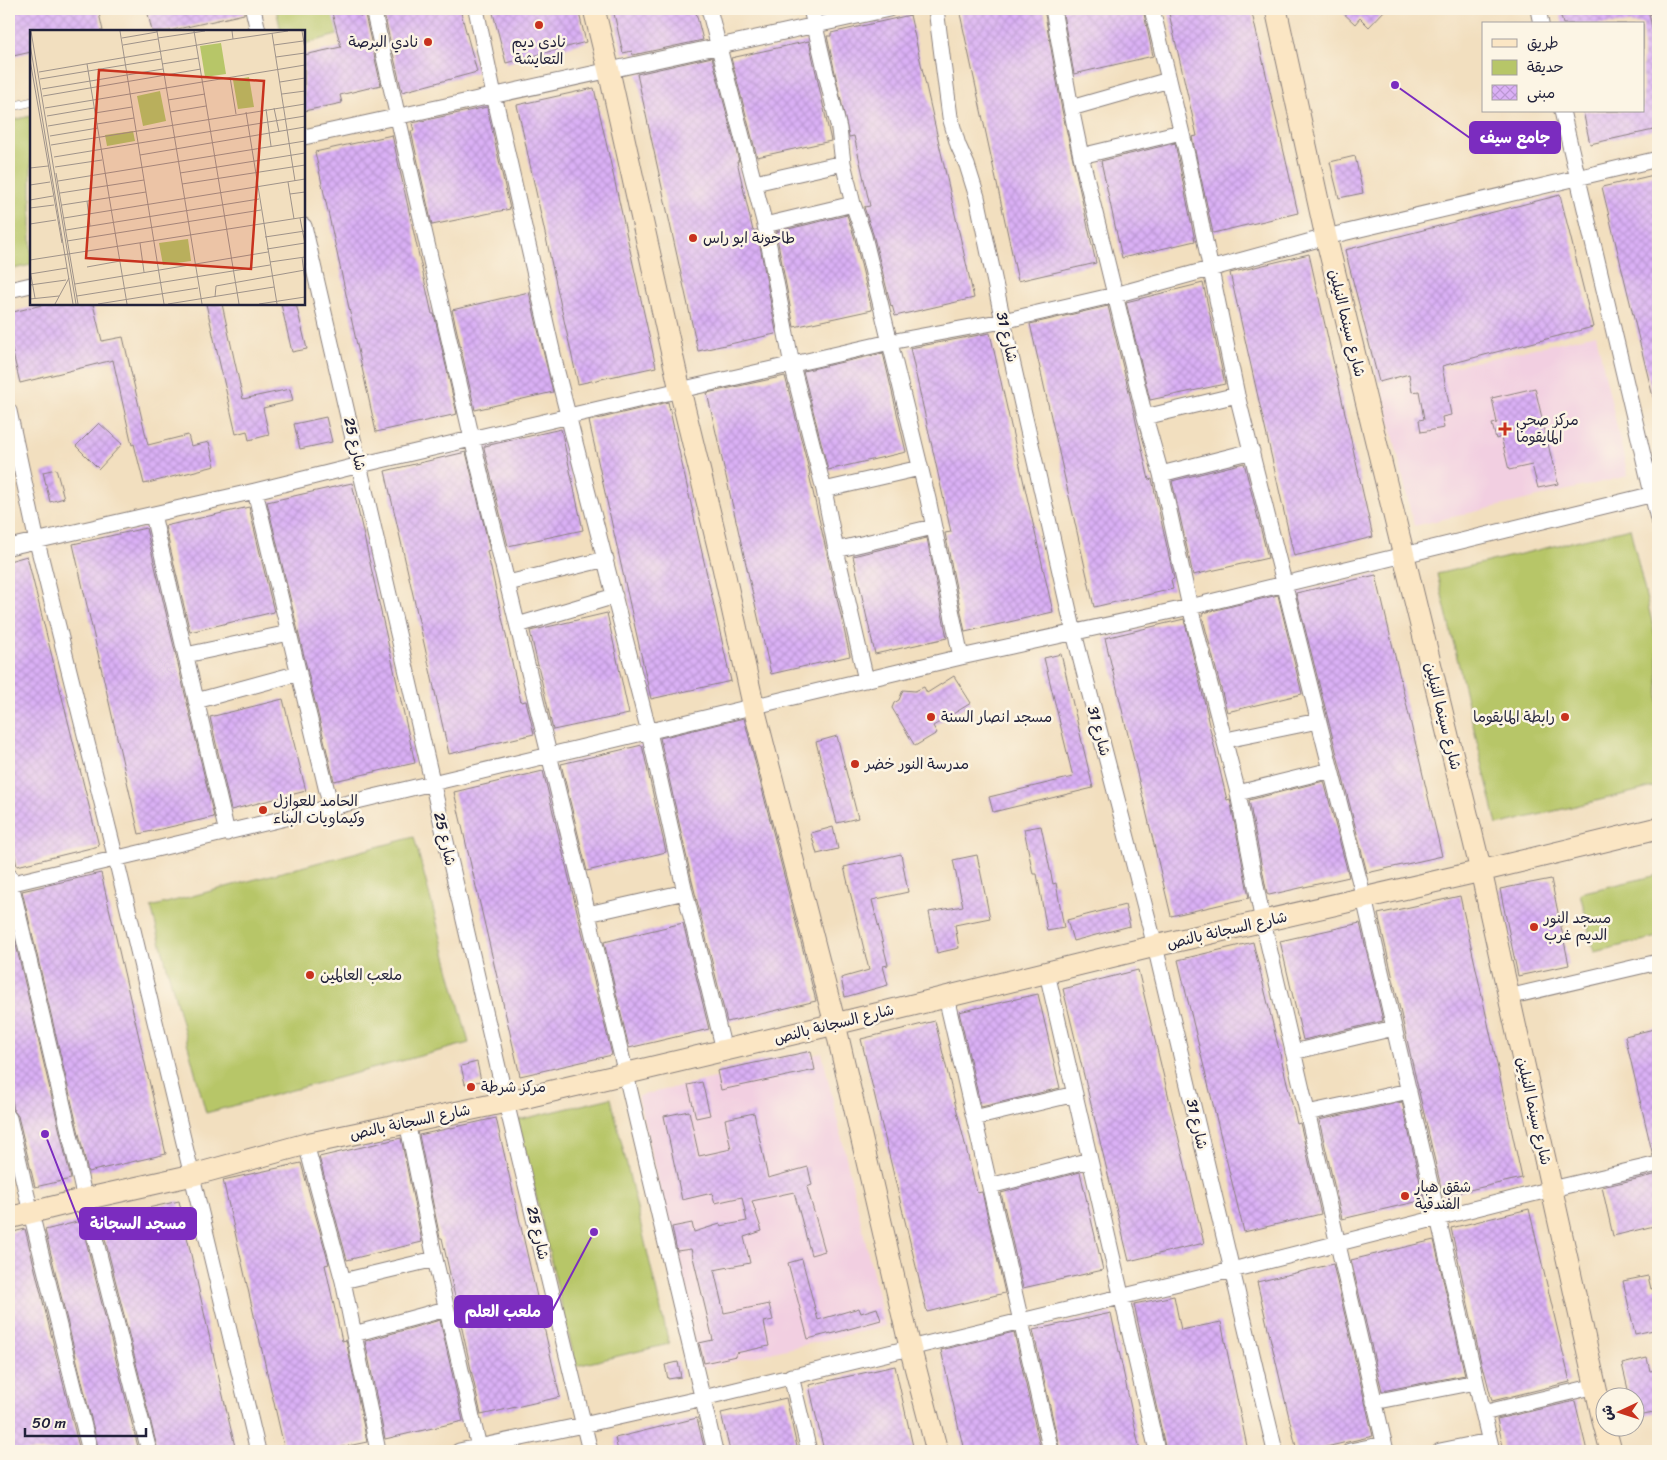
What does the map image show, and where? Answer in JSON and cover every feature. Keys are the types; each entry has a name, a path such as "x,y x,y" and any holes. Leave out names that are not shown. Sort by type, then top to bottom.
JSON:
{"street":[{"path":"253,9 258,30"},
{"path":"373,9 472,439 550,756 716,1451"},
{"path":"476,9 567,416 650,732 685,892 724,1050"},
{"path":"594,9 754,708 835,1024 936,1451"},
{"path":"709,9 717,46 765,225 792,365 824,490 866,680"},
{"path":"811,9 839,129 843,163 853,204 864,236 890,342 920,468 961,657"},
{"path":"305,137 889,9"},
{"name":"شارع 31","path":"936,9 950,117 977,197 1003,321 1074,633 1155,946 1275,1451"},
{"path":"1053,9 1081,156 1145,418 1161,474 1190,607 1226,740 1263,922 1385,1448 1350,1451"},
{"path":"1152,9 1181,132 1237,395 1330,770 1364,898 1491,1446 1440,1451"},
{"name":"شارع سينما النيلين","path":"1276,9 1326,237 1481,871 1596,1386"},
{"path":"1538,9 1541,22"},
{"path":"1071,108 1169,80"},
{"path":"1562,112 1655,494 1658,518"},
{"path":"1081,156 1181,132"},
{"path":"9,548 890,342 1003,321 1115,296 1326,237 1658,159"},
{"path":"755,183 843,163"},
{"path":"765,225 853,204"},
{"name":"شارع 25","path":"305,230 506,1102 590,1451"},
{"path":"9,290 30,285"},
{"path":"1145,418 1237,395"},
{"path":"9,410 37,542 193,1175 258,1451"},
{"path":"1161,474 1252,451"},
{"path":"824,490 920,468"},
{"path":"255,491 331,808"},
{"path":"149,1451 85,1199 9,881 116,859 227,833 961,657 1190,607 1655,494"},
{"path":"153,515 227,833"},
{"path":"836,550 933,527"},
{"path":"508,583 606,559"},
{"path":"518,625 615,596"},
{"path":"186,656 289,633"},
{"path":"196,701 299,674"},
{"path":"1226,740 1318,721"},
{"path":"1238,793 1330,770"},
{"name":"شارع السجانة بالنص","path":"9,1218 193,1175 306,1144 506,1102 626,1074 1155,946 1658,828"},
{"path":"588,914 685,892"},
{"path":"1508,997 1658,962"},
{"path":"1047,973 1157,1451"},
{"path":"946,996 1051,1451"},
{"path":"1293,1052 1394,1028"},
{"path":"1307,1113 1409,1091"},
{"path":"974,1118 1075,1094"},
{"path":"9,1118 90,1451"},
{"path":"407,1122 435,1260 479,1447"},
{"path":"306,1144 343,1281 378,1451"},
{"path":"990,1186 1090,1160"},
{"path":"459,1451 479,1447 518,1445 584,1425 1232,1270 1658,1164"},
{"path":"343,1281 435,1260"},
{"path":"354,1334 446,1309"},
{"path":"791,1376 808,1451"},
{"path":"1374,1402 1476,1382"},
{"path":"1484,1413 1596,1386"},
{"name":"شارع سينما النيلين","path":"1608,1438 1611,1451"}],"lane":[{"path":"9,107 30,102"}],"shaded area":[{"name":"مركز صحي المايقوما","path":"1596,334 1628,476 1414,526 1381,383"},
{"path":"822,1053 885,1326 701,1369 638,1096"}],"green space":[{"path":"276,9 362,9 366,27 305,44 305,30 281,30"},
{"path":"30,116 30,265 9,270 9,121"},
{"name":"رابطة المايقوما","path":"1630,528 1658,648 1658,786 1497,825 1437,574"},
{"name":"ملعب العالمين","path":"414,837 469,1043 206,1113 151,907"},
{"path":"1658,875 1658,937 1594,952 1580,893"},
{"path":"611,1098 669,1344 576,1366 518,1120"}],"building":[{"path":"9,9 98,9 103,30 30,30 30,52 9,57"},
{"path":"169,9 244,9 244,14 173,30 152,30 148,14"},
{"path":"331,9 358,9 360,16 365,15 381,85 340,95 342,103 305,111 305,55 341,47"},
{"name":"نادي البرصة","path":"460,9 477,72 402,92 383,10"},
{"name":"نادى ديم التعايشة","path":"492,9 578,9 586,42 506,63"},
{"path":"613,9 695,9 703,40 633,55 632,51 623,53"},
{"path":"959,9 1044,9 1062,110 1096,263 1018,281"},
{"path":"1062,9 1143,9 1153,56 1074,74"},
{"path":"1168,9 1251,9 1298,213 1213,233 1192,137 1197,136"},
{"path":"1339,9 1386,9 1369,27 1360,18 1355,24"},
{"path":"1559,9 1648,9 1658,56 1658,129 1590,144 1583,112 1644,112 1644,22 1562,22"},
{"path":"910,15 974,298 895,316 864,207 870,206 854,136 849,137 827,36 831,36 831,33"},
{"path":"809,41 831,141 757,157 731,58"},
{"path":"712,57 739,161 737,161 753,231 757,230 776,331 775,334 698,351 637,74"},
{"path":"594,88 656,367 578,384 517,105"},
{"path":"487,107 510,209 432,225 411,131 414,131 412,123"},
{"path":"392,135 432,314 434,314 457,414 376,432 315,152"},
{"path":"1175,143 1195,241 1122,258 1101,161"},
{"path":"1355,156 1363,193 1339,198 1330,162"},
{"path":"1658,174 1658,396 1653,397 1602,187"},
{"path":"1560,195 1593,327 1442,366 1451,415 1442,417 1444,428 1421,432 1419,420 1424,419 1419,391 1412,392 1409,374 1379,382 1345,250"},
{"path":"847,215 855,239 872,310 794,327 776,232"},
{"path":"1309,254 1373,537 1294,556 1230,273"},
{"path":"1203,283 1225,384 1150,400 1126,302"},
{"path":"529,292 553,392 475,410 452,310"},
{"path":"42,305 93,305 102,341 123,337 148,445 188,435 191,446 209,442 215,466 144,484 134,444 132,445 113,360 20,383 9,337 9,313"},
{"path":"206,305 222,305 243,399 290,389 293,401 263,408 269,435 249,440 247,431 236,434"},
{"path":"281,305 296,305 307,349 292,352"},
{"path":"1108,306 1149,480 1152,479 1174,579 1171,580 1173,589 1094,607 1030,324"},
{"path":"990,333 1053,612 965,632 945,533 951,532 910,348"},
{"path":"883,353 906,452 828,470 803,371"},
{"path":"785,376 810,474 850,656 771,674 707,393"},
{"path":"1535,388 1558,484 1538,488 1532,465 1509,470 1501,437 1496,439 1492,424 1497,423 1492,398"},
{"path":"668,402 731,681 651,699 589,421"},
{"path":"326,417 332,442 300,449 294,424"},
{"path":"99,423 122,444 99,469 76,446"},
{"path":"561,429 583,530 508,546 484,448 485,446"},
{"path":"466,452 490,550 487,551 521,702 526,701 534,734 449,754 385,471"},
{"path":"1244,463 1268,558 1193,575 1172,481"},
{"path":"56,469 64,498 50,502 43,472"},
{"path":"352,483 415,763 334,781 267,502"},
{"path":"249,507 274,612 190,632 165,526"},
{"path":"146,528 214,817 139,834 73,544"},
{"path":"927,538 947,638 875,654 853,556"},
{"path":"27,556 99,846 17,866 9,833 9,561"},
{"path":"1376,575 1442,856 1367,873 1296,593"},
{"path":"1278,595 1302,694 1227,712 1202,615 1203,613"},
{"path":"607,613 629,714 553,730 530,631"},
{"path":"1184,619 1227,800 1230,799 1249,898 1171,916 1105,638"},
{"path":"1061,654 1093,788 993,812 989,797 1073,777 1044,658"},
{"path":"954,676 971,703 933,726 937,733 915,746 892,708 894,703 899,700 903,690 915,691 924,687 927,693"},
{"path":"283,699 306,791 231,810 210,717"},
{"path":"744,718 816,1001 727,1022 692,881 660,738"},
{"path":"837,736 858,818 837,823 816,742"},
{"path":"642,745 666,852 587,871 561,764"},
{"path":"543,771 612,1055 520,1076 454,792"},
{"path":"1324,781 1349,877 1269,895 1267,894 1249,800"},
{"path":"1041,826 1053,884 1056,883 1064,928 1047,931 1037,874 1033,874 1024,829"},
{"path":"833,827 838,849 817,854 811,833"},
{"path":"901,854 908,892 872,900 888,965 883,966 888,985 845,997 841,978 869,970 844,867"},
{"path":"977,855 990,918 955,925 959,948 937,953 929,912 963,906 953,860"},
{"path":"101,873 166,1154 88,1172 22,891"},
{"name":"مسجد النور الديم غرب","path":"1551,879 1569,965 1518,976 1500,889"},
{"path":"1460,896 1522,1178 1443,1196 1378,914"},
{"path":"1125,905 1130,926 1073,941 1067,920"},
{"path":"9,915 71,1179 35,1187 18,1116 14,1111 9,1084"},
{"path":"683,923 709,1029 629,1048 604,942"},
{"path":"1360,923 1383,1021 1303,1040 1280,941"},
{"path":"1253,942 1297,1124 1300,1123 1321,1214 1244,1232 1178,960"},
{"path":"1138,970 1204,1243 1129,1261 1063,989"},
{"path":"1038,994 1060,1088 981,1107 959,1012"},
{"path":"935,1021 977,1193 982,1192 1005,1293 927,1312 861,1039"},
{"path":"1658,1028 1658,1155 1653,1156 1625,1036"},
{"path":"811,1051 815,1070 721,1090 717,1071"},
{"path":"477,1062 481,1081 465,1084 461,1066"},
{"path":"702,1082 710,1115 696,1118 688,1085"},
{"path":"1402,1102 1424,1200 1342,1219 1319,1120"},
{"path":"689,1111 699,1156 731,1149 725,1119 754,1113 768,1178 808,1167 812,1185 807,1187 825,1251 811,1255 794,1192 752,1201 762,1231 744,1237 750,1263 714,1270 724,1313 769,1304 773,1320 764,1322 769,1346 736,1353 736,1356 704,1363 699,1343 713,1340 691,1249 677,1251 672,1227 692,1223 694,1232 720,1224 721,1226 747,1221 742,1197 715,1203 712,1193 682,1200 664,1116"},
{"path":"496,1118 560,1397 481,1415 442,1238 440,1238 419,1135"},
{"path":"401,1138 422,1242 347,1260 319,1157"},
{"path":"301,1163 329,1264 325,1265 342,1341 346,1340 367,1442 324,1451 285,1451 223,1180"},
{"path":"1080,1172 1103,1270 1023,1288 1001,1193"},
{"path":"1658,1174 1658,1225 1613,1236 1602,1187"},
{"path":"179,1201 236,1451 158,1451 100,1219"},
{"path":"1529,1209 1570,1382 1492,1401 1483,1371 1451,1228"},
{"path":"81,1221 139,1451 99,1451 45,1230"},
{"path":"25,1229 80,1451 9,1451 9,1233"},
{"path":"1434,1240 1465,1375 1382,1391 1351,1260"},
{"path":"802,1259 818,1320 859,1308 861,1313 877,1308 881,1320 808,1339 788,1263"},
{"path":"1333,1264 1373,1436 1309,1451 1297,1451 1257,1282"},
{"path":"1648,1276 1651,1289 1658,1287 1658,1329 1635,1334 1623,1281"},
{"path":"1174,1296 1181,1330 1221,1322 1248,1451 1166,1451 1134,1304"},
{"path":"1111,1313 1140,1451 1060,1451 1033,1330"},
{"path":"440,1320 463,1421 385,1439 365,1341"},
{"path":"1014,1332 1041,1451 964,1451 941,1350"},
{"path":"1647,1358 1650,1371 1658,1370 1658,1391 1656,1391 1658,1412 1644,1415 1644,1388 1628,1388 1622,1364"},
{"path":"678,1362 681,1377 668,1379 665,1365"},
{"path":"895,1366 914,1451 824,1451 809,1385"},
{"path":"786,1398 798,1451 730,1451 721,1413"},
{"path":"1575,1401 1587,1451 1504,1451 1497,1419"},
{"path":"697,1418 705,1451 618,1451 615,1438"}],"place":[{"name":"نادى ديم التعايشة","path":"539,25"},
{"name":"نادي البرصة","path":"428,42"},
{"name":"جامع سيف","path":"1395,85"},
{"name":"طاحونة ابو راس","path":"693,238"},
{"name":"مركز صحي المايقوما","path":"1505,429"},
{"name":"مسجد انصار السنة","path":"931,717"},
{"name":"رابطة المايقوما","path":"1565,717"},
{"name":"مدرسة النور خضر","path":"855,764"},
{"name":"الحامد للعوازل وكيماويات البناء","path":"263,810"},
{"name":"مسجد النور الديم غرب","path":"1534,927"},
{"name":"ملعب العالمين","path":"310,975"},
{"name":"مركز شرطة","path":"471,1087"},
{"name":"مسجد السجانة","path":"45,1134"},
{"name":"شقق هبار الفندقية","path":"1405,1196"},
{"name":"ملعب العلم","path":"594,1232"}]}
